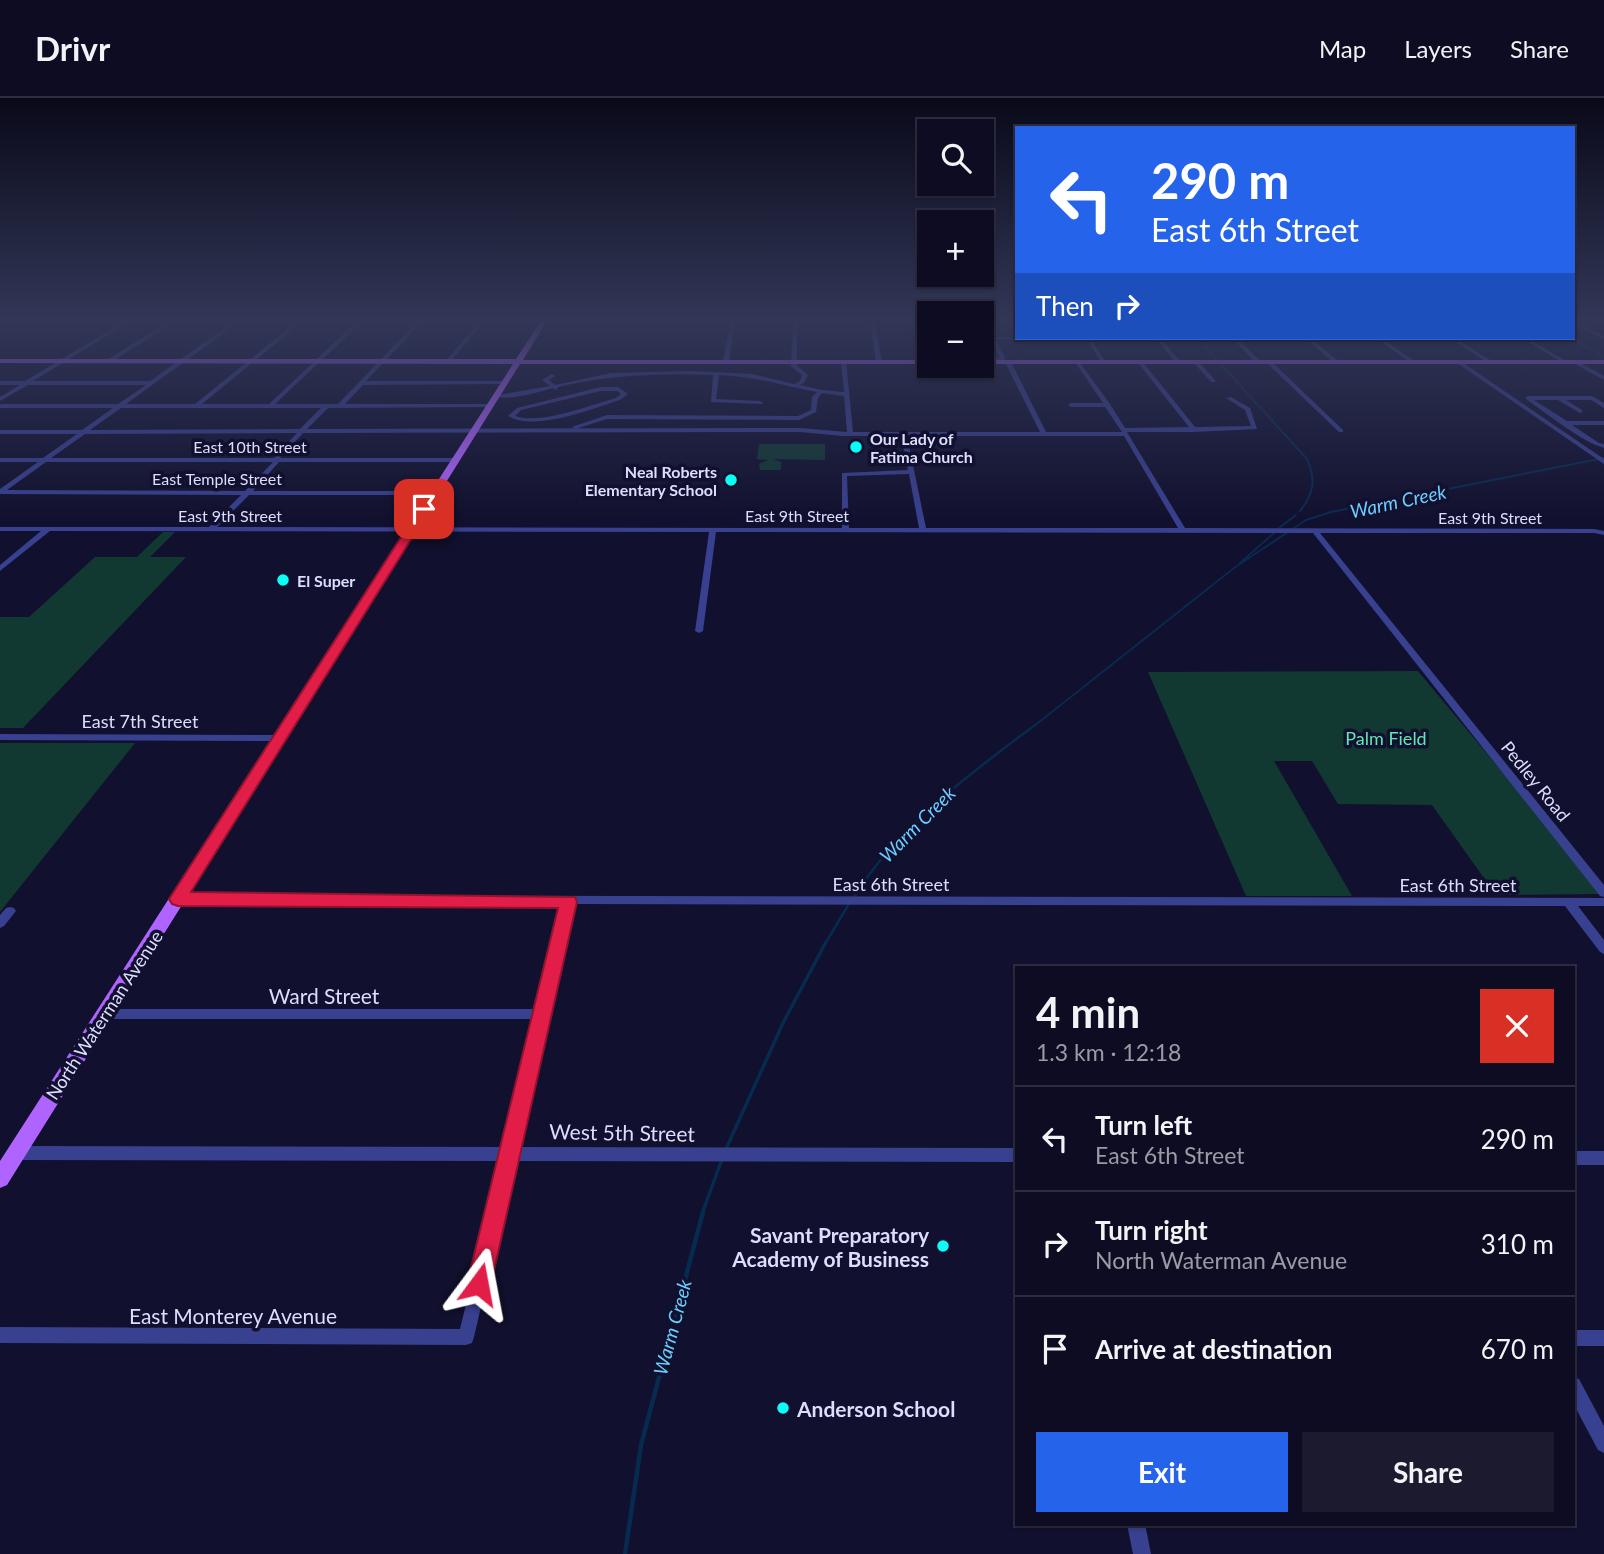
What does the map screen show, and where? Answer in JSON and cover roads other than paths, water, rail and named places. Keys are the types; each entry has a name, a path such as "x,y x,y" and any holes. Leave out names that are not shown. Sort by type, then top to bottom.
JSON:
{"main road":[{"name":"North Waterman Avenue","path":"0,1178 8,1153 104,1014 502,387"}],"street":[{"path":"0,399 21,387"},
{"path":"0,492 147,387"},
{"path":"196,406 220,387"},
{"path":"270,406 290,387"},
{"path":"340,406 358,387"},
{"path":"496,396 554,387 607,417"},
{"path":"715,387 713,401 760,403 734,417 730,430"},
{"path":"788,387 817,395 846,394"},
{"path":"846,387 850,434"},
{"path":"1017,387 1044,434"},
{"path":"1095,387 1182,530"},
{"path":"1160,387 1194,430"},
{"path":"1295,387 1340,431"},
{"path":"1495,387 1604,462"},
{"path":"608,388 621,389 625,393 620,398 587,407 533,420 520,420 511,416 519,409 608,388"},
{"path":"574,427 607,417 803,417 816,409 817,395"},
{"path":"0,432 730,430 850,434 1044,434 1255,428 1248,409 1228,398"},
{"path":"1604,406 1592,398 1528,398 1604,446"},
{"path":"1559,398 1580,411"},
{"path":"1519,404 1536,403"},
{"path":"1071,405 1108,405"},
{"path":"0,406 490,406"},
{"path":"211,529 326,406"},
{"path":"1565,423 1604,423"},
{"path":"1562,433 1581,433"},
{"path":"904,434 923,530"},
{"name":"East 10th Street","path":"0,460 456,460"},
{"path":"846,526 844,474 912,472"},
{"name":"East Temple Street","path":"0,492 435,493"},
{"name":"East 9th Street","path":"0,529 713,529 846,526 923,530 1604,533"},
{"name":"East 9th Street","path":"1594,531 1604,527"},
{"path":"0,569 48,529"},
{"path":"699,631 713,529"},
{"name":"Pedley Road","path":"1315,531 1440,691 1604,893"},
{"name":"East 7th Street","path":"0,737 281,738"},
{"name":"East 6th Street","path":"178,899 569,902 1604,902"},
{"path":"510,1152 569,902"},
{"path":"1568,902 1604,948"},
{"path":"0,923 10,911"},
{"name":"Ward Street","path":"104,1014 543,1014"},
{"name":"East Monterey Avenue","path":"0,1335 466,1337 510,1152"},
{"name":"West 5th Street","path":"8,1153 1015,1155"},
{"path":"1575,1158 1604,1158"},
{"path":"1575,1338 1604,1338"},
{"path":"1575,1389 1604,1444"},
{"path":"1136,1526 1142,1554"}],"waterway":[{"path":"1241,387 1307,459 1312,473 1312,486 1300,511"},
{"name":"Warm Creek","path":"1029,730 1234,568 1306,520 1331,512 1604,458"},
{"path":"1279,528 1296,515"},
{"name":"Warm Creek","path":"1240,563 1274,533"},
{"name":"Warm Creek","path":"854,897 872,871 912,825 958,784 1031,728"},
{"name":"Warm Creek","path":"825,944 850,902"},
{"name":"Warm Creek","path":"726,1149 783,1023 826,942"},
{"name":"Warm Creek","path":"702,1214 722,1159"},
{"name":"Warm Creek","path":"625,1554 641,1445 703,1212"}],"place":[{"name":"Our Lady of Fatima Church","path":"856,447"},
{"name":"Neal Roberts Elementary School","path":"731,480"},
{"name":"El Super","path":"283,580"},
{"name":"Savant Preparatory Academy of Business","path":"943,1246"},
{"name":"Anderson School","path":"783,1408"}],"park label":[{"name":"Palm Field","path":"1386,738"}]}
